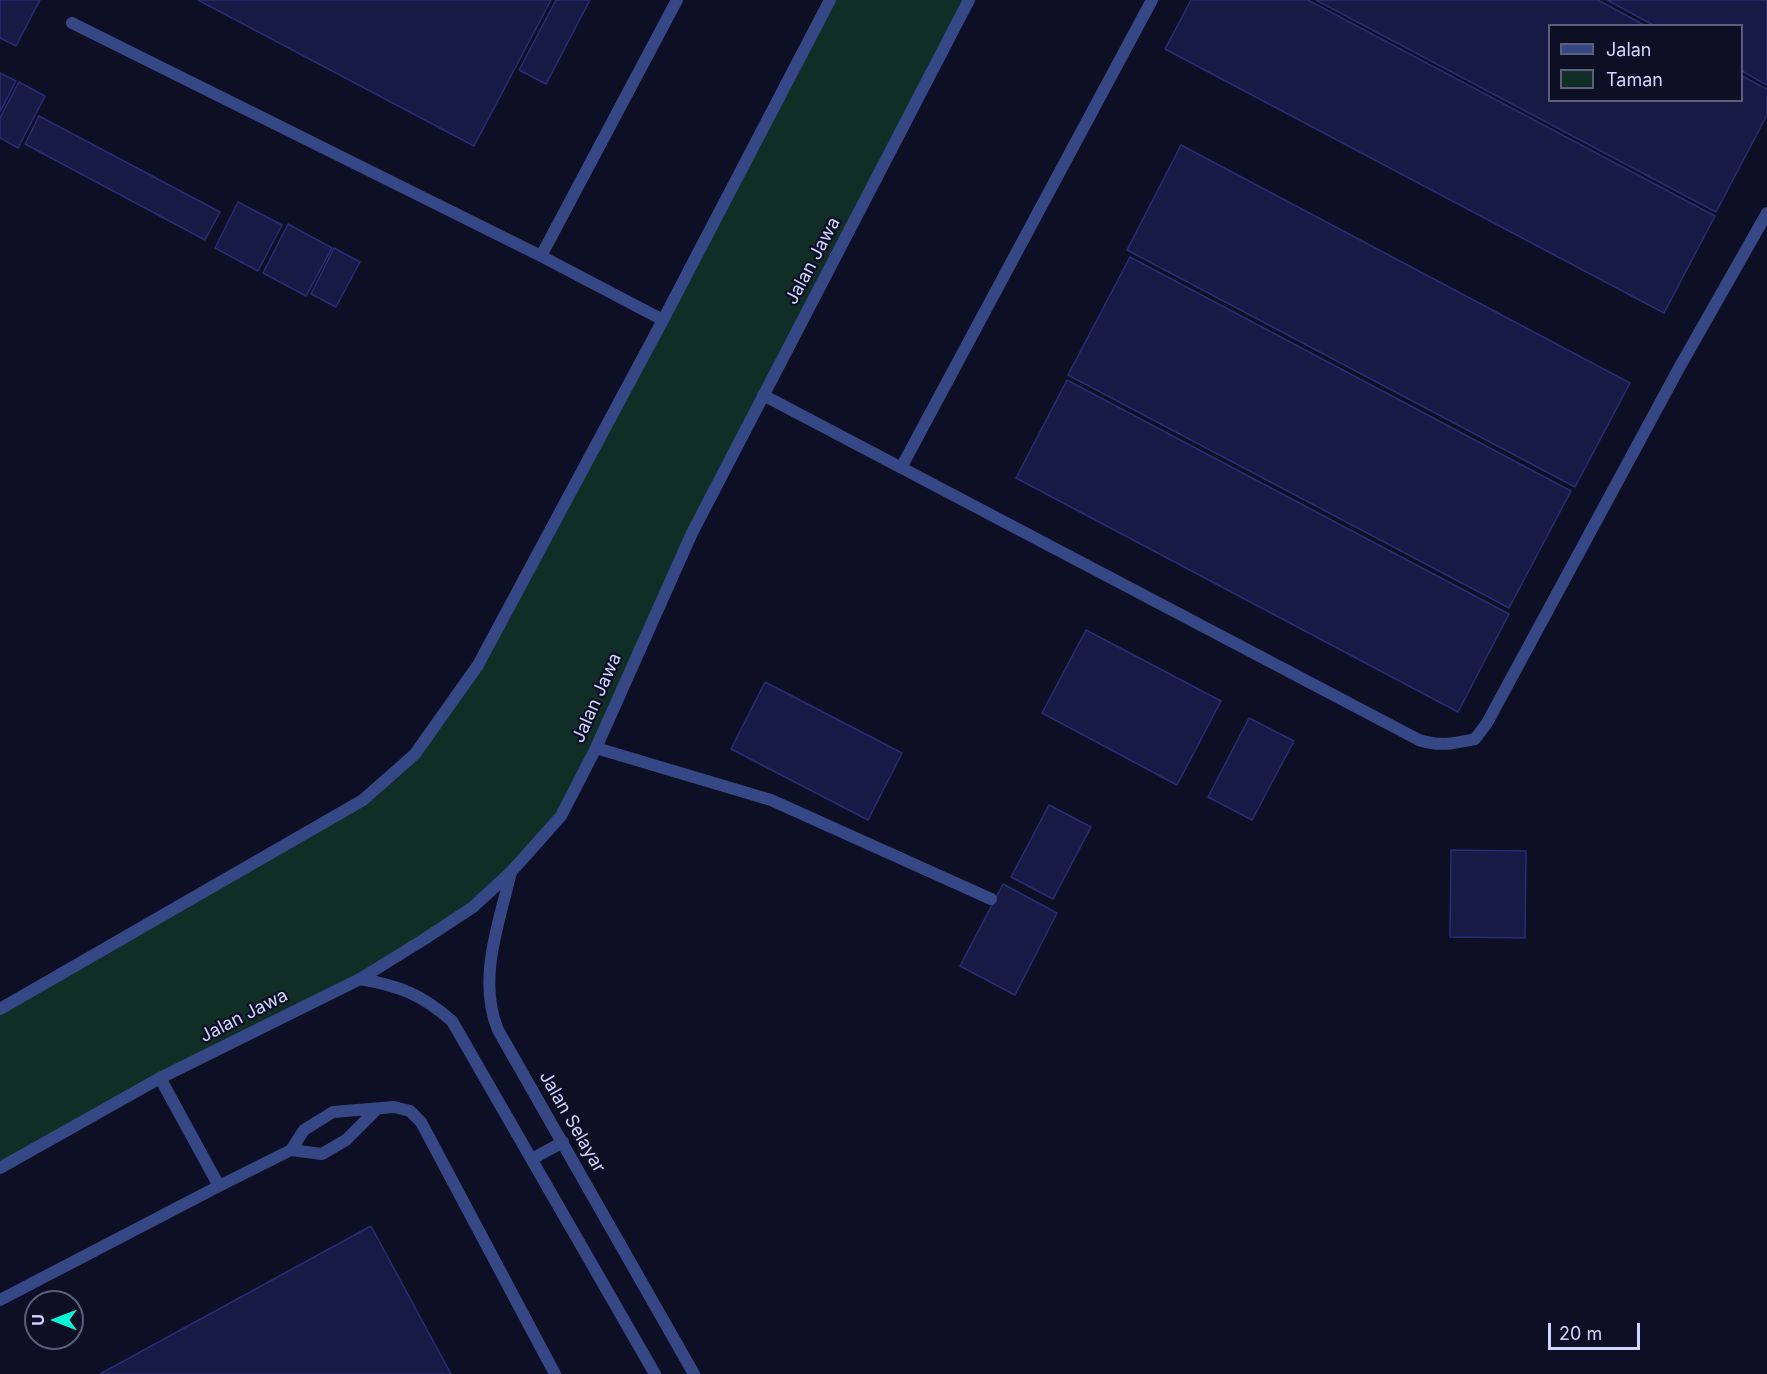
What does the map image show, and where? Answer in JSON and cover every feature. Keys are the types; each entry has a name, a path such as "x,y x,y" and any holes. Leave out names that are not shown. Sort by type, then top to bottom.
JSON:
{"street":[{"path":"541,256 677,0"},
{"path":"0,1009 363,800 415,754 478,665 663,320 830,0"},
{"name":"Jalan Jawa","path":"0,1168 160,1078 360,978 473,907 511,872 561,816 596,748 692,533 969,0"},
{"path":"902,466 1152,0"},
{"path":"72,23 541,256 663,320"},
{"path":"763,395 902,466 1419,740 1436,746 1475,739 1487,723 1679,368 1767,213"},
{"path":"596,748 771,800 992,899"},
{"name":"Jalan Selayar","path":"511,872 491,960 488,991 490,1009 498,1030 694,1374"},
{"path":"360,978 403,989 429,1000 452,1021 655,1374"},
{"path":"160,1078 219,1186"},
{"path":"0,1300 291,1150 304,1130 333,1112 394,1107 410,1111 421,1122 555,1374"},
{"path":"291,1150 322,1154 346,1140 377,1109"},
{"path":"532,1159 563,1142"}],"green space":[{"path":"830,0 968,0 763,395 561,816 511,872 423,940 0,1168 0,1009 363,800 415,754 478,665"}],"building":[{"path":"0,0 40,0 16,46 0,38"},
{"path":"198,0 551,0 474,146"},
{"path":"556,0 590,0 546,84 519,70"},
{"path":"1191,0 1308,0 1715,216 1664,313 1165,49"},
{"path":"1316,0 1598,0 1642,24 1548,24 1548,102 1743,102 1743,77 1767,89 1767,115 1716,212"},
{"path":"1607,0 1767,0 1767,85 1743,72 1743,24 1651,24"},
{"path":"0,73 16,81 0,112"},
{"path":"19,82 45,96 18,148 0,138 0,118"},
{"path":"39,116 220,212 205,240 25,144"},
{"path":"1181,145 1630,383 1575,487 1127,250"},
{"path":"238,202 282,225 258,271 215,248"},
{"path":"288,224 332,248 306,296 263,273"},
{"path":"334,248 360,262 336,307 311,294"},
{"path":"1130,257 1571,491 1509,608 1068,375"},
{"path":"1067,380 1509,614 1458,712 1016,478"},
{"path":"1086,630 1221,701 1177,785 1042,713"},
{"path":"765,682 902,753 868,820 731,749"},
{"path":"1249,718 1294,741 1252,820 1208,797"},
{"path":"1049,805 1091,827 1053,899 1011,877"},
{"path":"1451,850 1526,851 1525,938 1450,937"},
{"path":"1003,884 1057,913 1015,995 960,966"},
{"path":"371,1226 451,1374 100,1374"}]}
